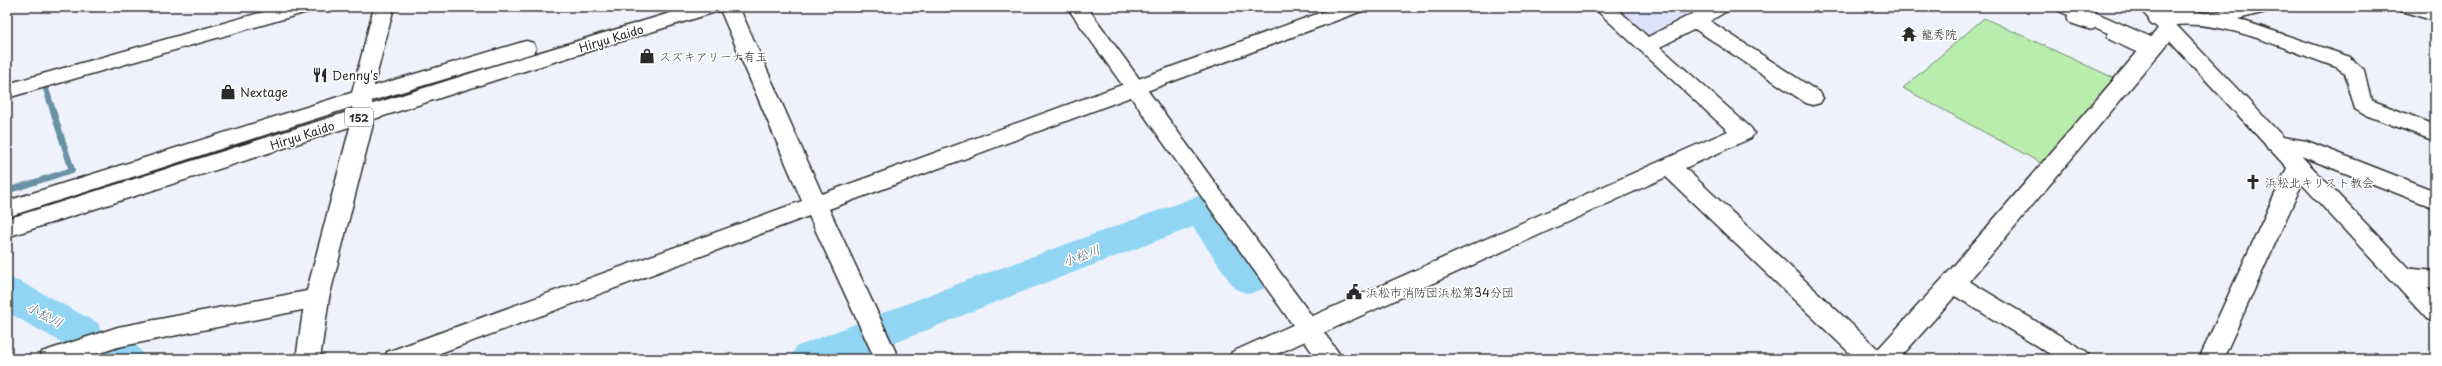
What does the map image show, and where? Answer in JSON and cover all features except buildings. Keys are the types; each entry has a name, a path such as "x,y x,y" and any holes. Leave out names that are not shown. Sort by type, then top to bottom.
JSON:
{"main road":[{"path":"7,91 304,7"},
{"path":"308,359 317,298 363,106 384,7"},
{"name":"Hiryu Kaido","path":"7,228 363,106 663,7"},
{"name":"Hiryu Kaido","path":"7,209 712,7"},
{"path":"729,7 815,204 887,359"},
{"path":"1078,7 1332,359"},
{"path":"396,359 1355,7"},
{"path":"1241,359 1743,133 1603,7"},
{"path":"1647,46 1720,7"},
{"path":"2214,20 2218,16 2246,12 2263,7"},
{"path":"2408,7 2435,15"},
{"path":"2069,13 2151,49"},
{"path":"2157,15 2214,20 2252,30 2343,62 2354,70 2362,104 2435,133"},
{"path":"1884,359 1953,283 2151,49 2157,15"},
{"path":"2157,15 2298,168 2435,312"},
{"path":"1695,20 1813,98"},
{"path":"2276,144 2299,147 2435,200"},
{"path":"1670,166 1872,359"},
{"path":"2211,359 2298,168"},
{"path":"2403,277 2435,280"},
{"path":"1953,283 2078,359"},
{"path":"51,359 118,337 317,298"}],"shaded area":[{"path":"1611,7 1699,7 1646,38"}],"green space":[{"path":"1984,18 2114,78 2041,163 1903,88"}],"waterway":[{"path":"7,191 72,170 46,89"},
{"name":"小松川","path":"883,330 974,294 1201,209 1249,278"},
{"name":"小松川","path":"7,293 84,335"},
{"name":"小松川","path":"811,359 867,337"},
{"name":"小松川","path":"112,351 125,359"}],"place":[{"name":"龍秀院","path":"1909,34"},
{"name":"スズキアリーナ有玉","path":"647,56"},
{"name":"Denny's","path":"320,75"},
{"name":"Nextage","path":"228,92"},
{"name":"浜松北キリスト教会","path":"2253,182"},
{"name":"浜松市消防団浜松第34分団","path":"1354,292"}]}
